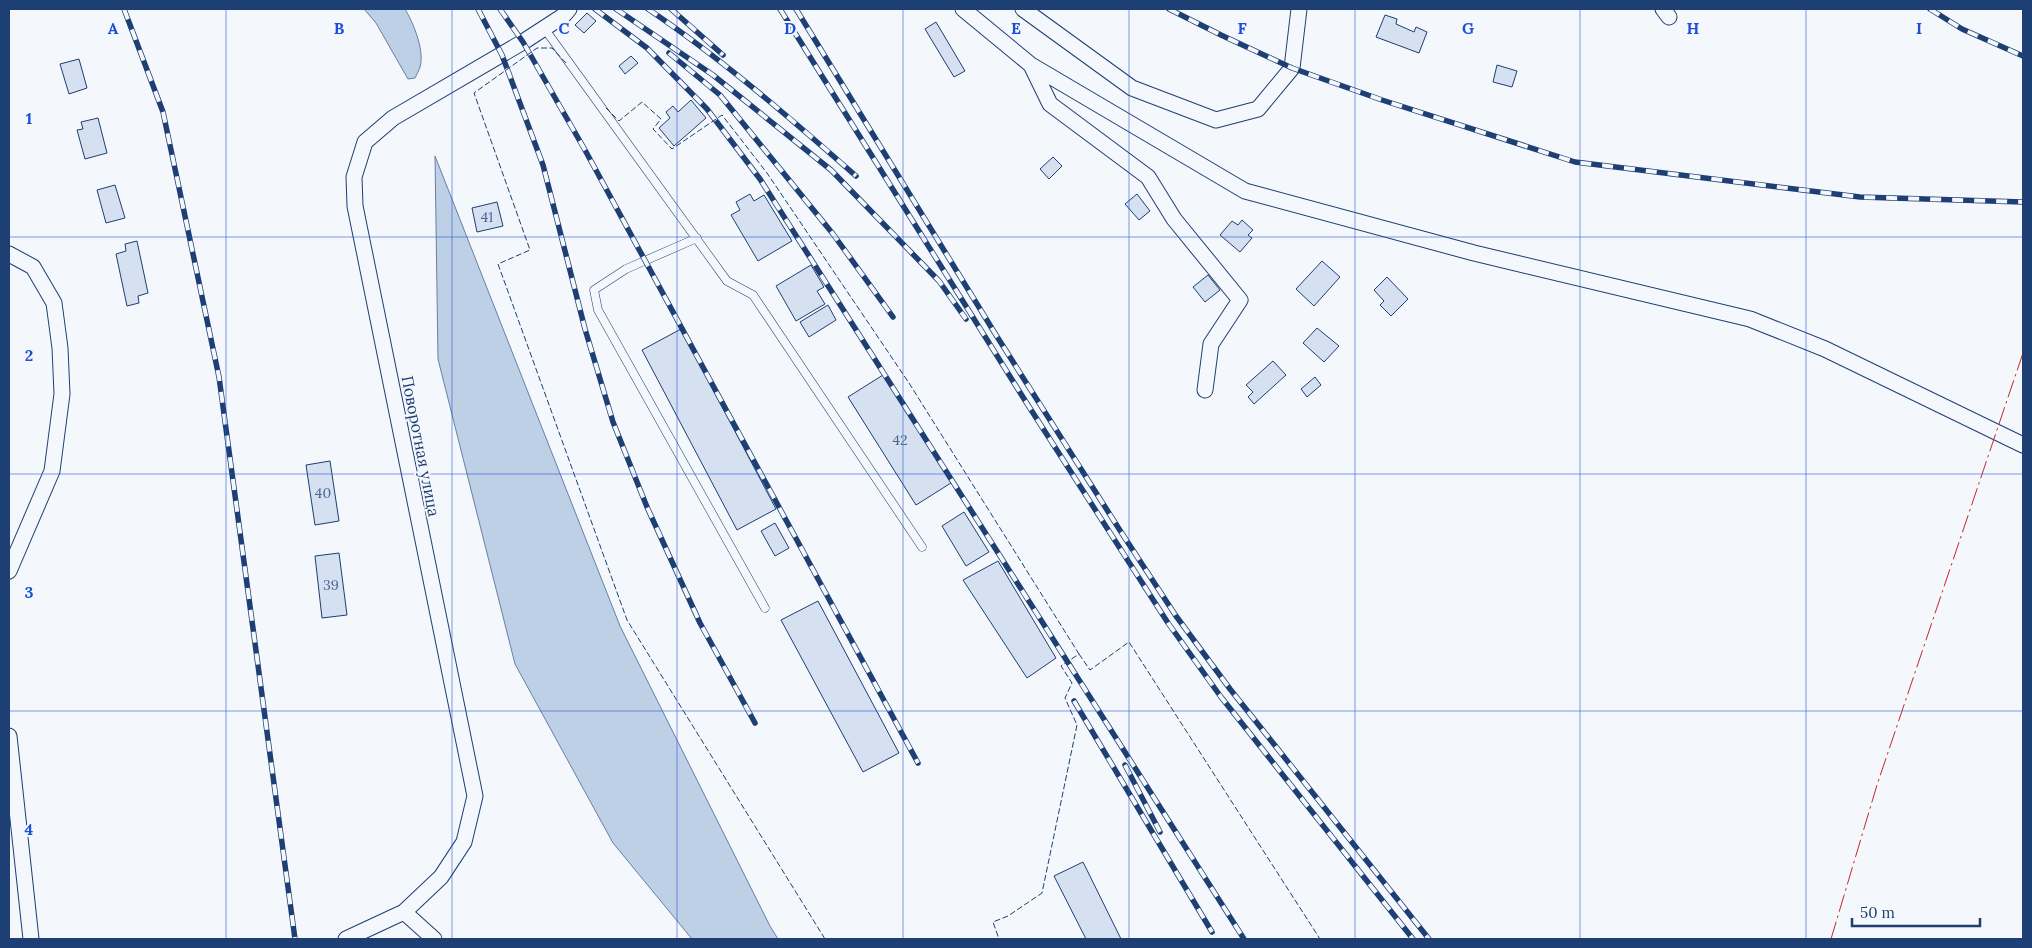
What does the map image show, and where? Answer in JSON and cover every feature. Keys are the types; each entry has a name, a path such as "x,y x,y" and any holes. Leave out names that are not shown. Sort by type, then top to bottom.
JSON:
{"street":[{"name":"Поворотная улица","path":"346,939 404,912 441,877 464,842 475,796 355,206 354,177 365,142 393,118 524,42 563,16 569,9"},
{"path":"963,9 1031,65 1245,191 1474,253 1750,319 1825,349 2023,445"},
{"path":"1022,9 1132,88 1216,120 1258,108 1292,68 1299,9"},
{"path":"1031,65 1050,104 1148,177 1174,219 1240,300 1211,344 1204,390"},
{"path":"9,254 33,267 54,303 60,348 62,394 52,471 9,571"},
{"path":"9,736 31,939"},
{"path":"404,912 434,939"}],"lane":[{"path":"544,28 727,281 752,295 922,547"},
{"path":"697,238 626,269 594,290 598,310 765,608"}],"water":[{"path":"364,9 405,9 415,29 420,45 420,67 415,78 408,79 376,23"},
{"path":"435,156 620,626 778,939 692,939 613,843 515,664 438,359"}],"building":[{"path":"587,13 596,21 584,33 575,25"},
{"path":"1385,15 1397,19 1396,24 1414,32 1416,27 1427,32 1419,53 1376,37"},
{"path":"936,22 965,71 954,77 925,29"},
{"path":"631,56 638,63 625,74 619,66"},
{"path":"79,59 87,88 69,94 60,64"},
{"path":"1497,65 1517,71 1512,87 1493,82"},
{"path":"691,100 706,118 674,146 659,128 670,118 666,112 673,106 678,112"},
{"path":"98,118 107,153 85,159 77,130 83,129 81,122"},
{"path":"1053,157 1062,166 1049,179 1040,169"},
{"path":"115,185 125,218 106,223 97,190"},
{"path":"750,194 754,201 764,195 792,241 758,261 731,215 740,210 736,202"},
{"path":"1137,194 1150,211 1139,220 1125,204"},
{"path":"497,202 503,226 477,232 472,208"},
{"path":"1242,220 1253,230 1248,235 1252,238 1240,252 1220,235 1232,221 1238,225"},
{"path":"137,241 148,293 138,296 139,303 127,306 116,254 126,251 125,244"},
{"path":"1322,261 1340,277 1314,306 1296,289"},
{"path":"811,265 824,287 817,291 825,304 796,321 776,286"},
{"path":"1208,275 1220,290 1205,302 1193,287"},
{"path":"1387,277 1408,299 1391,316 1380,305 1384,301 1374,290"},
{"path":"828,305 836,320 809,337 800,322"},
{"path":"1317,328 1339,346 1324,362 1303,343"},
{"path":"681,329 776,509 737,530 642,350"},
{"path":"1273,361 1286,375 1254,404 1248,397 1253,392 1246,385"},
{"path":"883,375 951,483 916,505 848,397"},
{"path":"1315,377 1321,385 1307,397 1301,389"},
{"path":"330,461 339,521 315,525 306,465"},
{"path":"964,512 989,552 966,566 942,526"},
{"path":"775,523 789,548 775,556 761,531"},
{"path":"339,553 347,615 322,618 315,556"},
{"path":"998,561 1056,658 1027,678 963,580"},
{"path":"818,601 899,753 863,772 781,620"},
{"path":"1083,862 1121,939 1086,939 1054,876"}],"railway":[{"path":"124,9 163,112 219,377 295,939"},
{"path":"478,9 502,55 543,165 585,329 613,422 647,507 700,623 755,723"},
{"path":"500,9 523,42 585,150 918,763"},
{"path":"595,9 647,48 707,109 760,179 1244,939"},
{"path":"616,9 713,75 831,170 939,281 966,319"},
{"path":"648,9 729,68 856,176"},
{"path":"671,9 723,55"},
{"path":"780,9 1026,402 1168,623 1221,697 1413,939"},
{"path":"796,9 996,335 1176,616 1230,689 1429,939"},
{"path":"1169,9 1292,68 1382,100 1575,162 1860,197 2023,202"},
{"path":"1930,9 1962,29 2023,56"},
{"path":"669,53 720,95 833,234 893,317"},
{"path":"1074,701 1212,932"},
{"path":"1125,765 1160,832"}],"fence":[{"path":"566,63 552,48 537,48 474,93 530,250 498,264 627,620 825,939"},
{"path":"606,108 619,121 642,102 661,119 653,129 672,149 722,115 767,173 909,383 1079,654 1061,666 1072,683 1065,698 1077,725 1042,893 1008,916 993,922 999,939"},
{"path":"1079,654 1090,670 1129,642 1320,939"}],"power":[{"path":"1831,939 1877,785 2023,353"}]}
